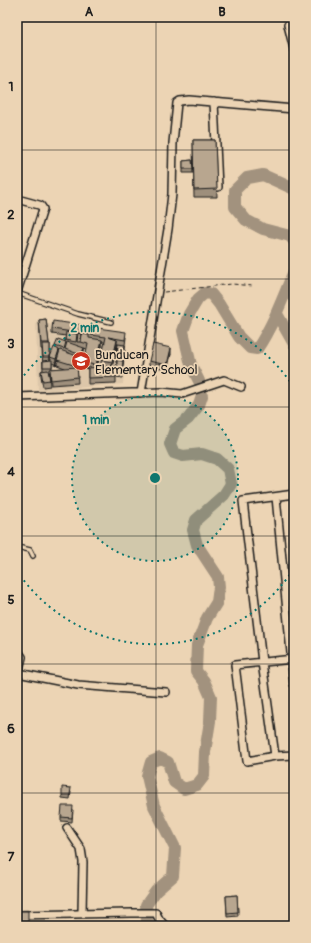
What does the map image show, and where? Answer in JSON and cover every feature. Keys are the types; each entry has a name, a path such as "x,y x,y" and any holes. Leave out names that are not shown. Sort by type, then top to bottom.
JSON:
{"street":[{"path":"288,25 294,49"},
{"path":"141,393 168,229 172,194 173,143 177,103 180,101 189,100 294,109"},
{"path":"214,102 218,187"},
{"path":"17,199 39,205 43,209 17,293"},
{"path":"17,397 161,392 182,394 224,380 241,387"},
{"path":"275,756 243,501 294,494"},
{"path":"276,497 293,659 294,684"},
{"path":"17,652 22,657 19,672 23,674 78,685 166,692"},
{"path":"293,659 235,665 247,761 275,756 294,755"},
{"path":"67,828 81,849 83,862 82,914"},
{"path":"17,915 156,913 165,926"}],"lane":[{"path":"17,293 78,314 111,322"},
{"path":"17,547 30,550 33,556"}],"path":[{"path":"158,293 232,284 253,286"}],"shaded area":[{"name":"Bunducan Elementary School","path":"36,322 127,337 123,384 38,391"}],"building":[{"path":"193,140 215,140 217,189 194,190"},
{"path":"192,160 193,169 183,169 183,161"},
{"path":"46,319 49,343 41,343 39,320"},
{"path":"53,321 81,325 80,333 52,329"},
{"path":"83,326 126,332 125,340 108,337 117,340 112,362 101,360 106,337 91,335 92,329 90,334 82,332"},
{"path":"66,332 77,334 76,342 65,340"},
{"path":"78,333 82,334 80,342 77,342"},
{"path":"82,334 89,335 89,338 102,340 96,365 84,363 88,344 81,342"},
{"path":"58,339 66,342 64,349 55,346"},
{"path":"67,342 84,348 81,355 65,349"},
{"path":"42,344 50,344 50,357 43,357"},
{"path":"118,344 125,345 123,359 116,358"},
{"path":"153,344 171,348 167,365 149,361"},
{"path":"54,347 59,350 56,359 50,357"},
{"path":"60,350 80,357 77,366 57,360"},
{"path":"52,360 52,367 43,367 43,361"},
{"path":"117,360 123,361 122,372 117,372"},
{"path":"116,366 116,377 88,378 88,368"},
{"path":"77,367 78,377 51,380 50,369"},
{"path":"48,370 50,380 43,381 41,371"},
{"path":"62,787 71,788 70,795 62,795"},
{"path":"62,806 73,806 72,818 61,817"},
{"path":"237,895 238,912 227,913 226,896"},
{"path":"17,911 28,911 28,926 17,926"}],"waterway":[{"path":"294,189 263,175 247,178 235,190 235,207 246,220 263,229 290,236 294,241"},
{"path":"199,381 191,365 183,331 189,314 198,299 205,293 211,294 219,304 239,337 250,348 257,349 273,321 294,271"},
{"path":"277,314 294,344"},
{"path":"150,926 147,921 146,905 156,891 173,876 175,848 154,806 147,776 151,762 160,758 168,762 174,782 184,789 197,785 204,776 205,752 210,721 211,697 204,681 196,671 197,645 207,618 217,602 219,587 218,577 197,545 193,530 196,520 224,495 231,484 228,469 217,459 202,454 183,456 174,453 170,444 175,429 188,419 199,405 202,396"}],"place":[{"name":"Bunducan Elementary School","path":"81,361"}]}
